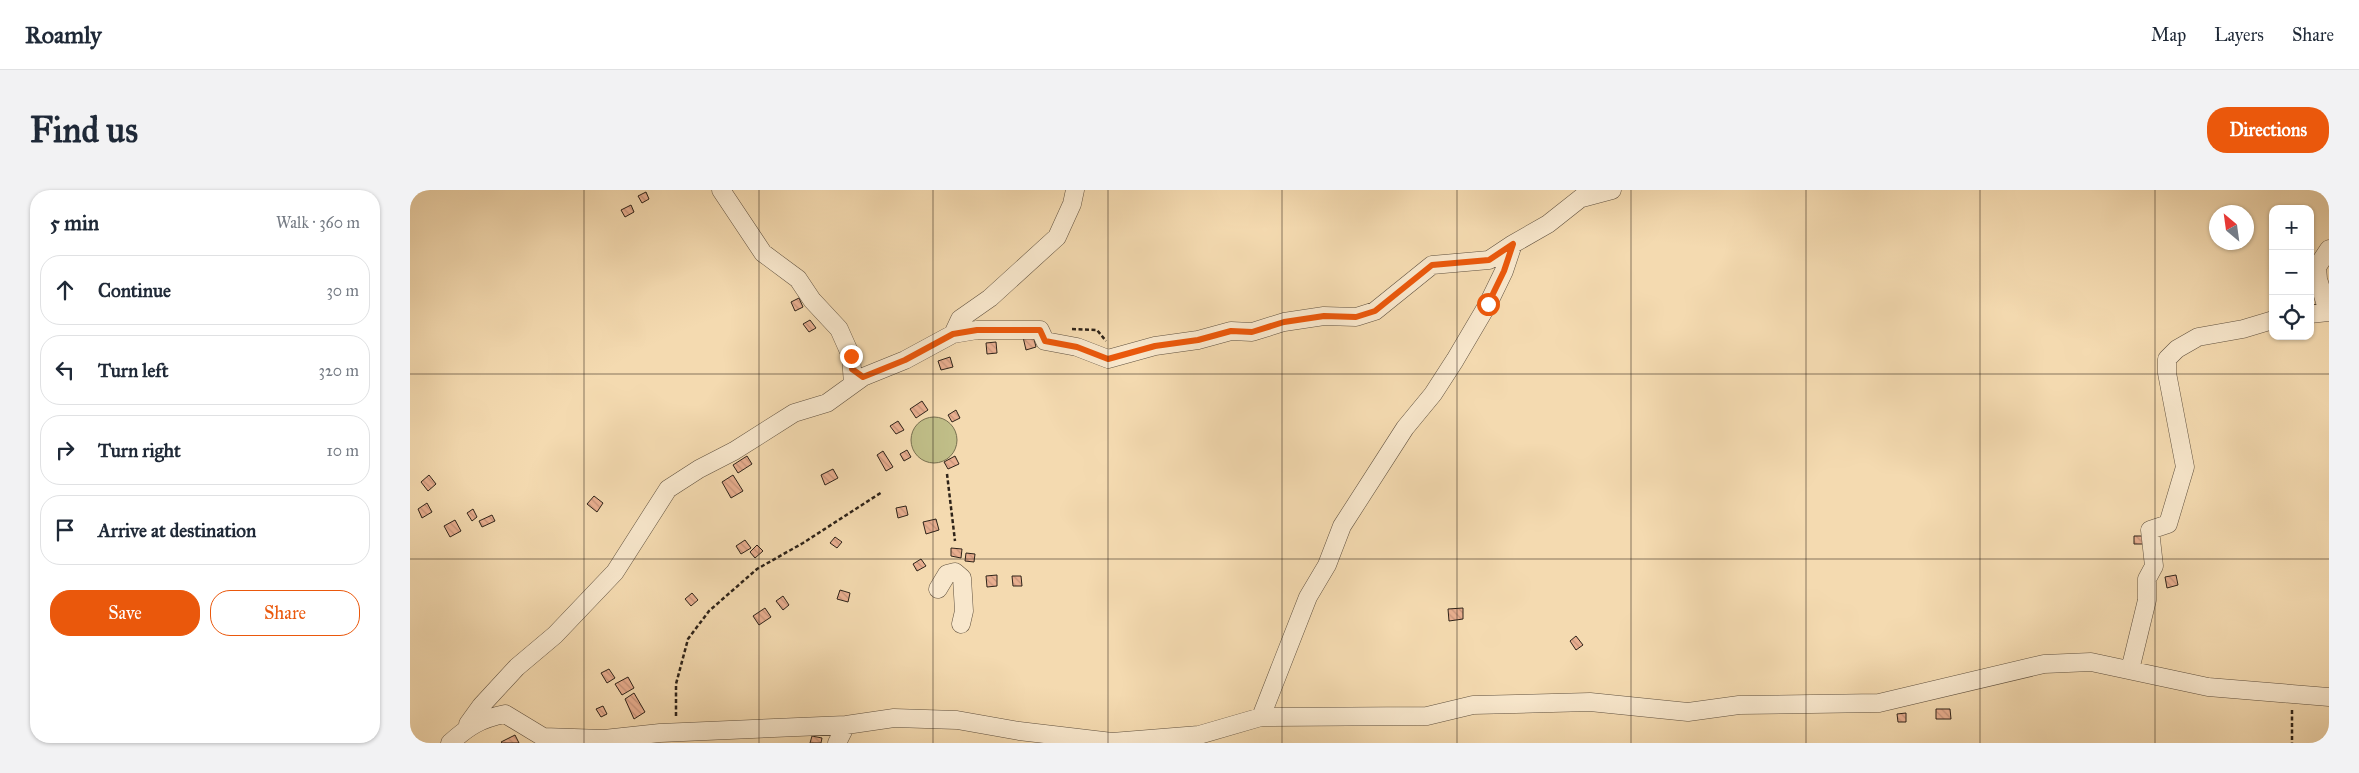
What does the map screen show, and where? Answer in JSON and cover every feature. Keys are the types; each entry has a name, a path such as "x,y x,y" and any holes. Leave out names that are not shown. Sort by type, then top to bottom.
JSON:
{"street":[{"path":"721,190 763,253 798,279 812,300 839,329 851,356 856,377"},
{"path":"953,334 960,319 990,298 1057,237 1072,204 1075,190"},
{"path":"465,729 481,706 517,668 555,635 615,572 668,489 698,469 734,451 794,413 826,403 856,377 905,360 953,334 977,330 1040,330 1045,341 1077,347 1108,359 1155,346 1198,340 1231,331 1252,332 1284,322 1324,316 1356,317 1375,311 1432,265 1489,260 1548,224 1586,194 1612,190"},
{"path":"1262,717 1308,597 1326,565 1342,526 1405,428 1434,394 1455,360 1488,304 1504,271 1513,244"},
{"path":"2314,314 2328,312 2317,267 2329,249"},
{"path":"2130,670 2146,600 2147,579 2154,566 2150,530 2168,524 2185,467 2167,373 2167,359 2177,349 2198,337 2244,329 2269,321"},
{"path":"938,589 947,574 954,572 962,578 964,611 961,624"},
{"path":"450,743 465,729 483,718 505,714 543,737 604,739 676,733 846,725 894,718 957,720 1019,731 1112,742 1199,735 1262,717 1427,716 1473,705 1590,702 1688,712 1739,705 1879,703 2044,664 2091,662 2208,687 2329,696"},
{"path":"837,743 846,725"}],"path":[{"path":"948,474 955,541"},
{"path":"676,733 676,684 688,639 709,611 757,569 803,544 882,492"},
{"path":"2292,694 2292,743"}],"shaded area":[{"path":"934,417 947,421 953,427 957,440 953,453 947,459 934,463 921,459 915,453 911,440 915,427 921,421"}],"building":[{"path":"646,192 649,199 642,203 638,196"},
{"path":"631,205 634,212 625,217 621,210"},
{"path":"799,298 803,307 795,311 791,302"},
{"path":"810,320 816,328 809,332 803,324"},
{"path":"1033,335 1036,347 1026,350 1023,337"},
{"path":"996,342 997,353 987,354 986,343"},
{"path":"950,357 953,367 941,370 938,361"},
{"path":"922,401 928,410 916,418 910,409"},
{"path":"956,410 960,418 952,422 948,415"},
{"path":"898,421 904,430 896,434 890,426"},
{"path":"907,450 911,457 904,461 900,454"},
{"path":"883,451 893,467 886,471 877,455"},
{"path":"747,456 752,464 738,473 733,465"},
{"path":"955,456 959,464 948,469 944,462"},
{"path":"833,469 838,478 825,485 821,475"},
{"path":"429,475 436,484 428,491 421,482"},
{"path":"733,475 743,491 731,498 722,482"},
{"path":"594,496 603,503 597,512 587,504"},
{"path":"427,503 432,512 422,518 418,509"},
{"path":"906,506 908,515 898,518 896,508"},
{"path":"473,509 477,517 472,521 467,513"},
{"path":"492,515 495,521 482,527 479,521"},
{"path":"936,519 939,530 926,534 923,522"},
{"path":"455,520 461,531 450,537 444,526"},
{"path":"2134,536 2146,536 2146,544 2134,544"},
{"path":"835,537 842,542 837,548 830,543"},
{"path":"745,540 751,548 741,554 736,546"},
{"path":"757,545 763,551 755,558 750,552"},
{"path":"951,548 962,549 961,558 951,556"},
{"path":"966,553 975,554 974,562 965,561"},
{"path":"921,559 926,566 917,571 913,564"},
{"path":"997,575 997,586 987,587 986,576"},
{"path":"2176,575 2178,585 2167,588 2165,577"},
{"path":"1012,576 1021,576 1022,586 1013,586"},
{"path":"840,590 850,593 848,602 837,599"},
{"path":"692,593 698,600 691,606 685,599"},
{"path":"783,596 789,605 783,610 776,601"},
{"path":"765,608 771,617 759,625 753,616"},
{"path":"1463,608 1463,619 1449,621 1448,609"},
{"path":"1576,636 1583,645 1576,650 1570,641"},
{"path":"609,669 615,678 607,683 601,673"},
{"path":"628,677 634,688 622,695 615,684"},
{"path":"634,693 645,712 634,719 625,699"},
{"path":"603,706 607,714 601,717 596,709"},
{"path":"1936,709 1950,709 1951,719 1936,719"},
{"path":"1906,713 1906,722 1898,722 1897,714"},
{"path":"515,735 519,743 501,742"},
{"path":"812,736 822,738 821,743 810,743"}],"route":[{"path":"851,356 852,369 863,377 905,360 953,334 977,330 1040,330 1045,341 1077,347 1108,359 1155,346 1198,340 1231,331 1252,332 1284,322 1324,316 1356,317 1375,311 1432,265 1489,260 1513,244 1504,271 1488,304"}]}
